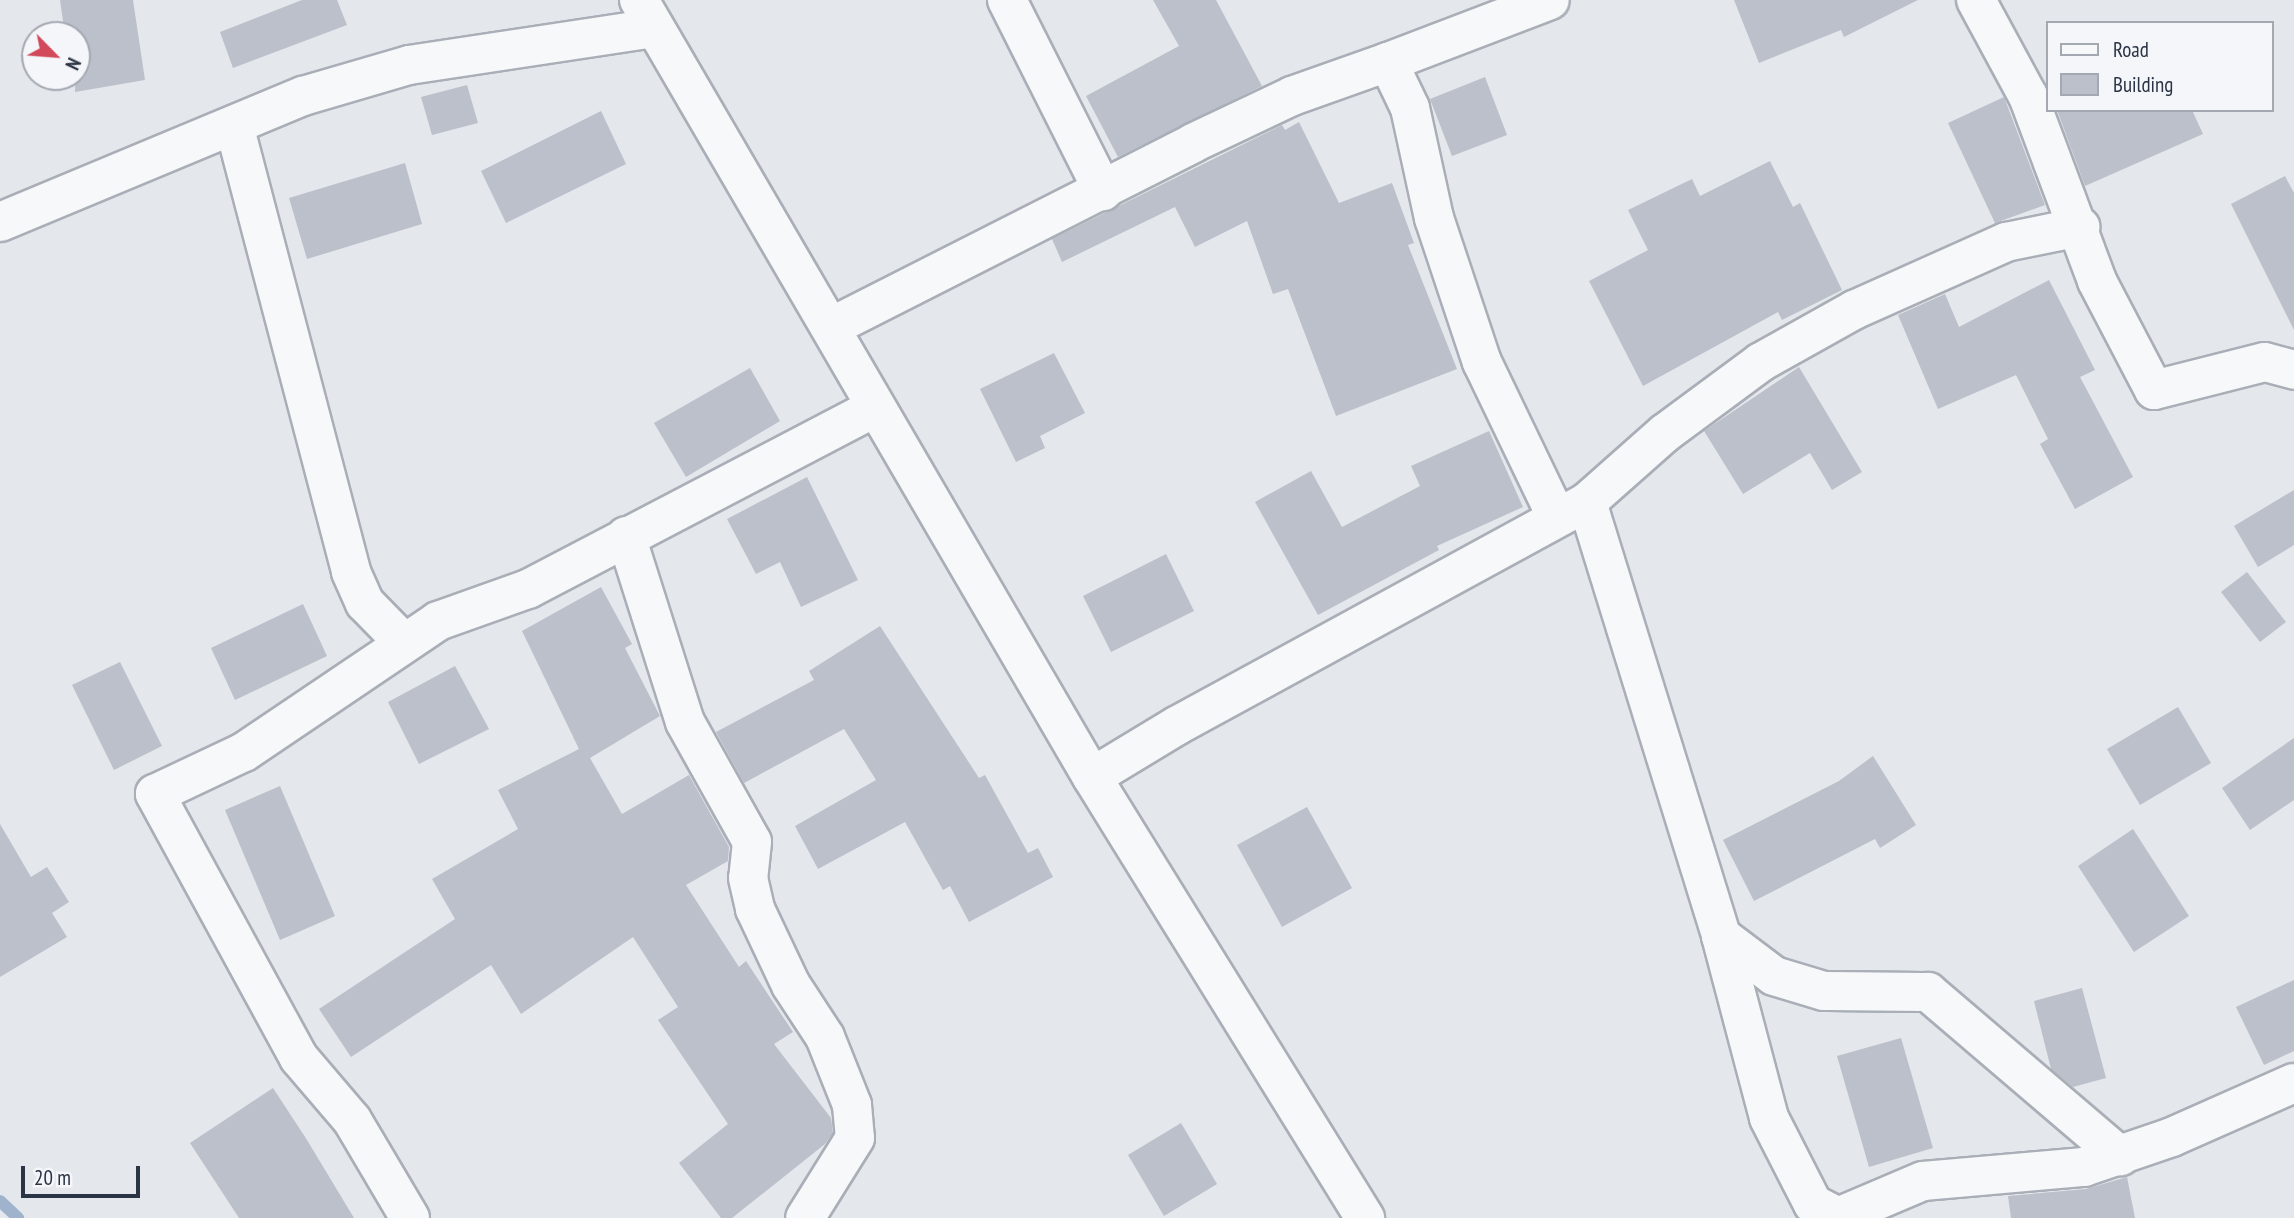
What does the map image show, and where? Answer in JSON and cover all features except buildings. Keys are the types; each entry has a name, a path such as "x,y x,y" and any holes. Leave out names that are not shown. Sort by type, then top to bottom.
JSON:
{"street":[{"path":"1007,0 1102,191"},
{"path":"1976,0 2028,96 2080,227 2097,281 2154,390 2264,362 2294,370"},
{"path":"833,326 1292,96 1388,62 1534,3"},
{"path":"0,222 303,96 409,65 646,14 833,326 874,408 1093,777 1365,1218"},
{"path":"1388,62 1409,108 1434,218 1482,362 1571,509 1721,936 1769,1118 1813,1204 1838,1217 1923,1181 2084,1167 2120,1156 2294,1083"},
{"path":"234,125 351,572 365,603 403,642"},
{"path":"1093,777 1571,509 1665,433 1760,362 1854,310 2006,242 2080,227"},
{"path":"410,1218 352,1120 299,1058 155,794 244,752 403,642 438,621 528,589 874,408"},
{"path":"626,536 685,722 752,842 748,878 755,909 791,985 825,1038 852,1105 855,1138 805,1218"},
{"path":"1721,936 1774,976 1824,991 1928,992 2120,1156"}],"waterway":[{"path":"0,1201 18,1218"}]}
